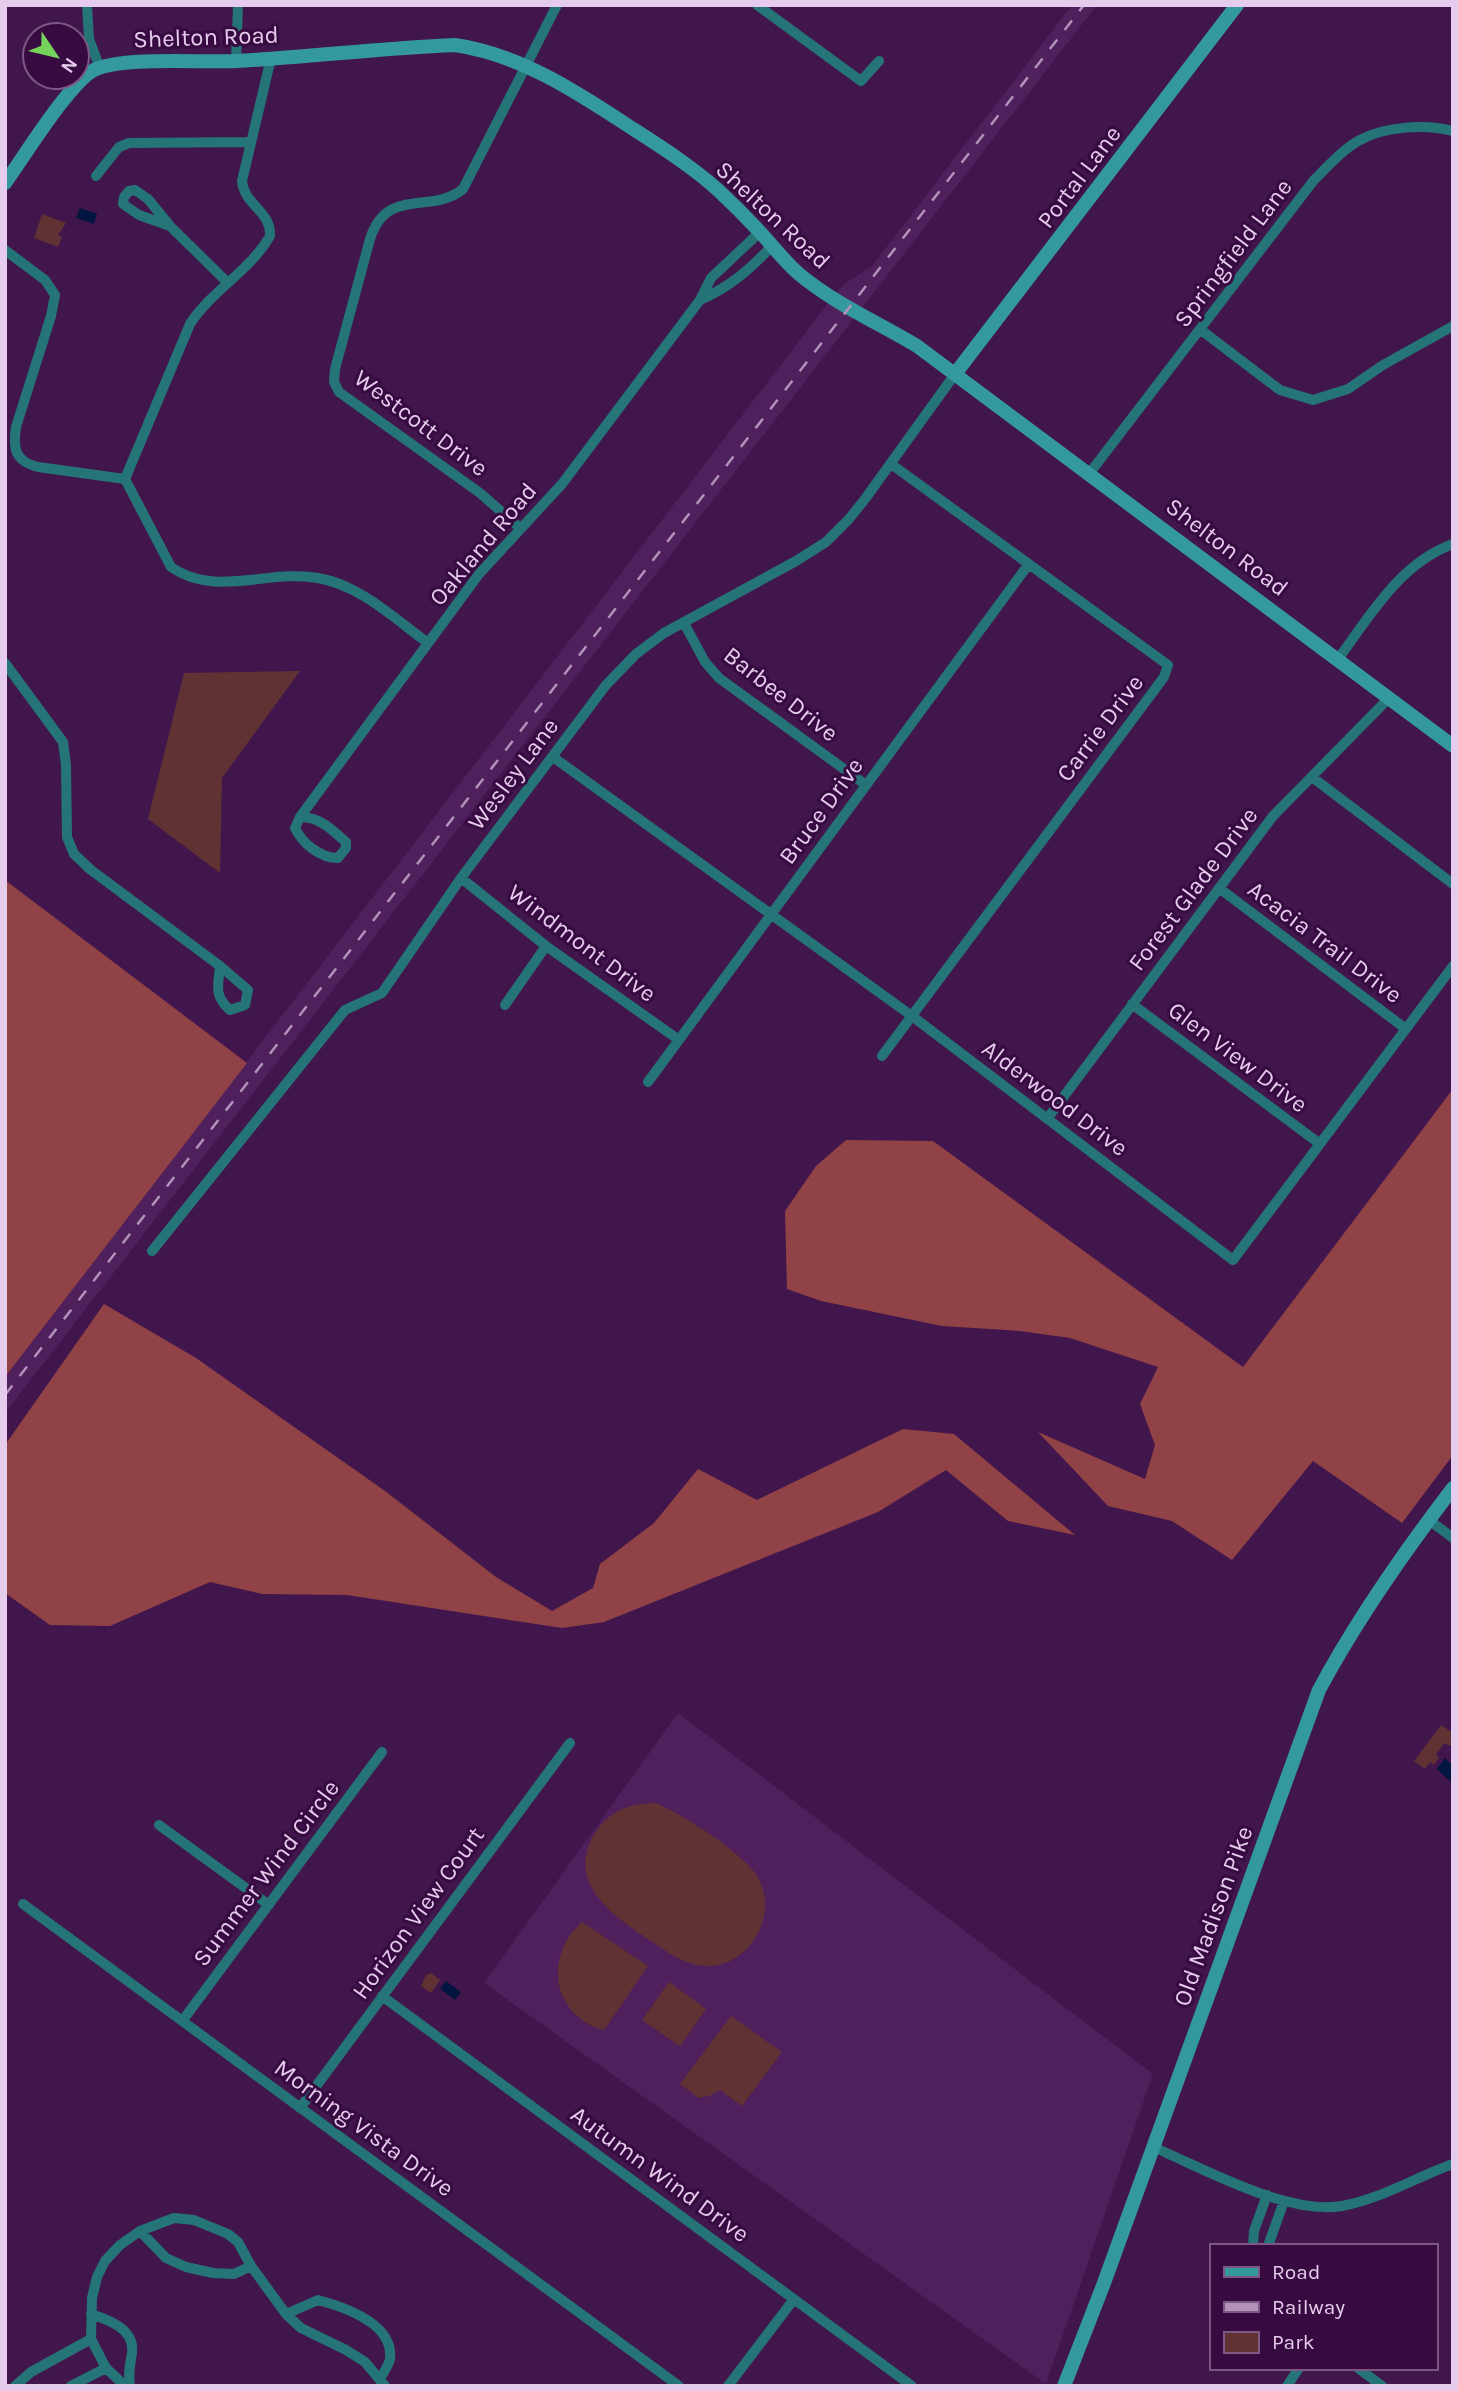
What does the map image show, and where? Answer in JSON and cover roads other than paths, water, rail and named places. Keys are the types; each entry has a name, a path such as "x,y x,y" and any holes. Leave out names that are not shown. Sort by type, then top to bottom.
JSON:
{"street":[{"path":"87,5 89,39 100,68"},
{"path":"236,61 238,5"},
{"name":"Westcott Drive","path":"520,528 480,493 339,392 334,382 335,369 370,239 378,220 394,207 446,198 463,189 557,5"},
{"path":"757,5 861,81 879,61"},
{"name":"Portal Lane","path":"955,374 1237,5"},
{"name":"Shelton Road","path":"5,183 75,86 92,71 100,68 137,62 236,61 455,45 480,48 526,66 580,94 659,145 716,189 799,274 858,315 917,346 1453,747"},
{"path":"125,479 183,337 199,310 250,261 270,236 269,221 250,201 243,189 243,169 271,58"},
{"name":"Springfield Lane","path":"1089,474 1329,164 1361,139 1406,126 1453,131"},
{"path":"96,176 119,147 129,142 251,142"},
{"path":"170,226 130,210 123,204 124,197 129,191 135,190 148,199 170,226 227,282"},
{"name":"Oakland Road","path":"300,817 479,574 562,484 700,300 711,278 760,232"},
{"name":"Oakland Road","path":"700,300 723,290 772,246"},
{"path":"5,250 45,280 55,295 51,316 16,427 14,439 18,454 27,464 38,467 125,479"},
{"path":"1201,330 1280,390 1312,400 1348,389 1383,365 1453,326"},
{"name":"Wesley Lane","path":"152,1251 345,1010 382,993 461,878 606,685 636,654 664,633 826,542 849,519 955,374"},
{"name":"Carrie Drive","path":"882,1056 1164,677 1168,664 891,464"},
{"path":"125,479 172,566 184,575 220,583 290,576 320,578 352,590 428,643"},
{"path":"1338,659 1390,591 1412,567 1438,549 1453,544"},
{"name":"Bruce Drive","path":"648,1082 1028,565"},
{"name":"Barbee Drive","path":"684,623 705,662 719,678 866,785"},
{"path":"5,663 63,743 67,837 74,854 91,870 220,966"},
{"name":"Forest Glade Drive","path":"1047,1119 1273,816 1389,698"},
{"name":"Alderwood Drive","path":"554,757 912,1016 1233,1260 1453,966"},
{"path":"1311,777 1453,884"},
{"path":"300,817 318,819 330,828 346,842 344,853 338,858 329,858 300,838 295,828 300,817"},
{"name":"Windmont Drive","path":"461,878 546,946 679,1041"},
{"name":"Acacia Trail Drive","path":"1219,888 1406,1029"},
{"path":"505,1004 546,946"},
{"name":"Glen View Drive","path":"1132,1004 1320,1144"},
{"name":"Old Madison Pike","path":"1064,2386 1319,1690 1374,1598 1429,1520 1447,1506 1453,1488"},
{"path":"1429,1520 1453,1538"},
{"name":"Horizon View Court","path":"300,2108 570,1743"},
{"name":"Summer Wind Circle","path":"183,2020 382,1752"},
{"path":"159,1825 269,1905"},
{"name":"Morning Vista Drive","path":"23,1904 679,2386"},
{"name":"Autumn Wind Drive","path":"383,1996 912,2386"},
{"path":"1153,2147 1267,2195 1318,2207 1341,2206 1381,2195 1453,2164"},
{"path":"1253,2244 1254,2231 1267,2195"},
{"path":"1269,2244 1284,2201"},
{"path":"127,2386 106,2368 91,2339 92,2298 97,2277 105,2262 120,2245 140,2231 174,2218 203,2223 228,2234 238,2242 251,2266 286,2314 301,2328 365,2362 383,2382"},
{"path":"140,2231 166,2258 186,2266 213,2273 234,2274 251,2266"},
{"path":"728,2386 794,2299"},
{"path":"286,2314 318,2300 347,2308 368,2319 380,2331 389,2347 390,2360 383,2382"},
{"path":"91,2314 111,2320 126,2332 133,2349 127,2386"},
{"path":"19,2384 91,2339"},
{"path":"71,2386 106,2368"},
{"path":"1287,2386 1298,2370"},
{"path":"1361,2370 1382,2386"}],"water":[{"path":"80,208 97,214 94,224 76,218"},
{"path":"1445,1758 1453,1766 1453,1784 1437,1769"},
{"path":"446,1981 461,1992 455,2000 440,1989"}],"railway":[{"path":"5,1395 1084,5"}]}
